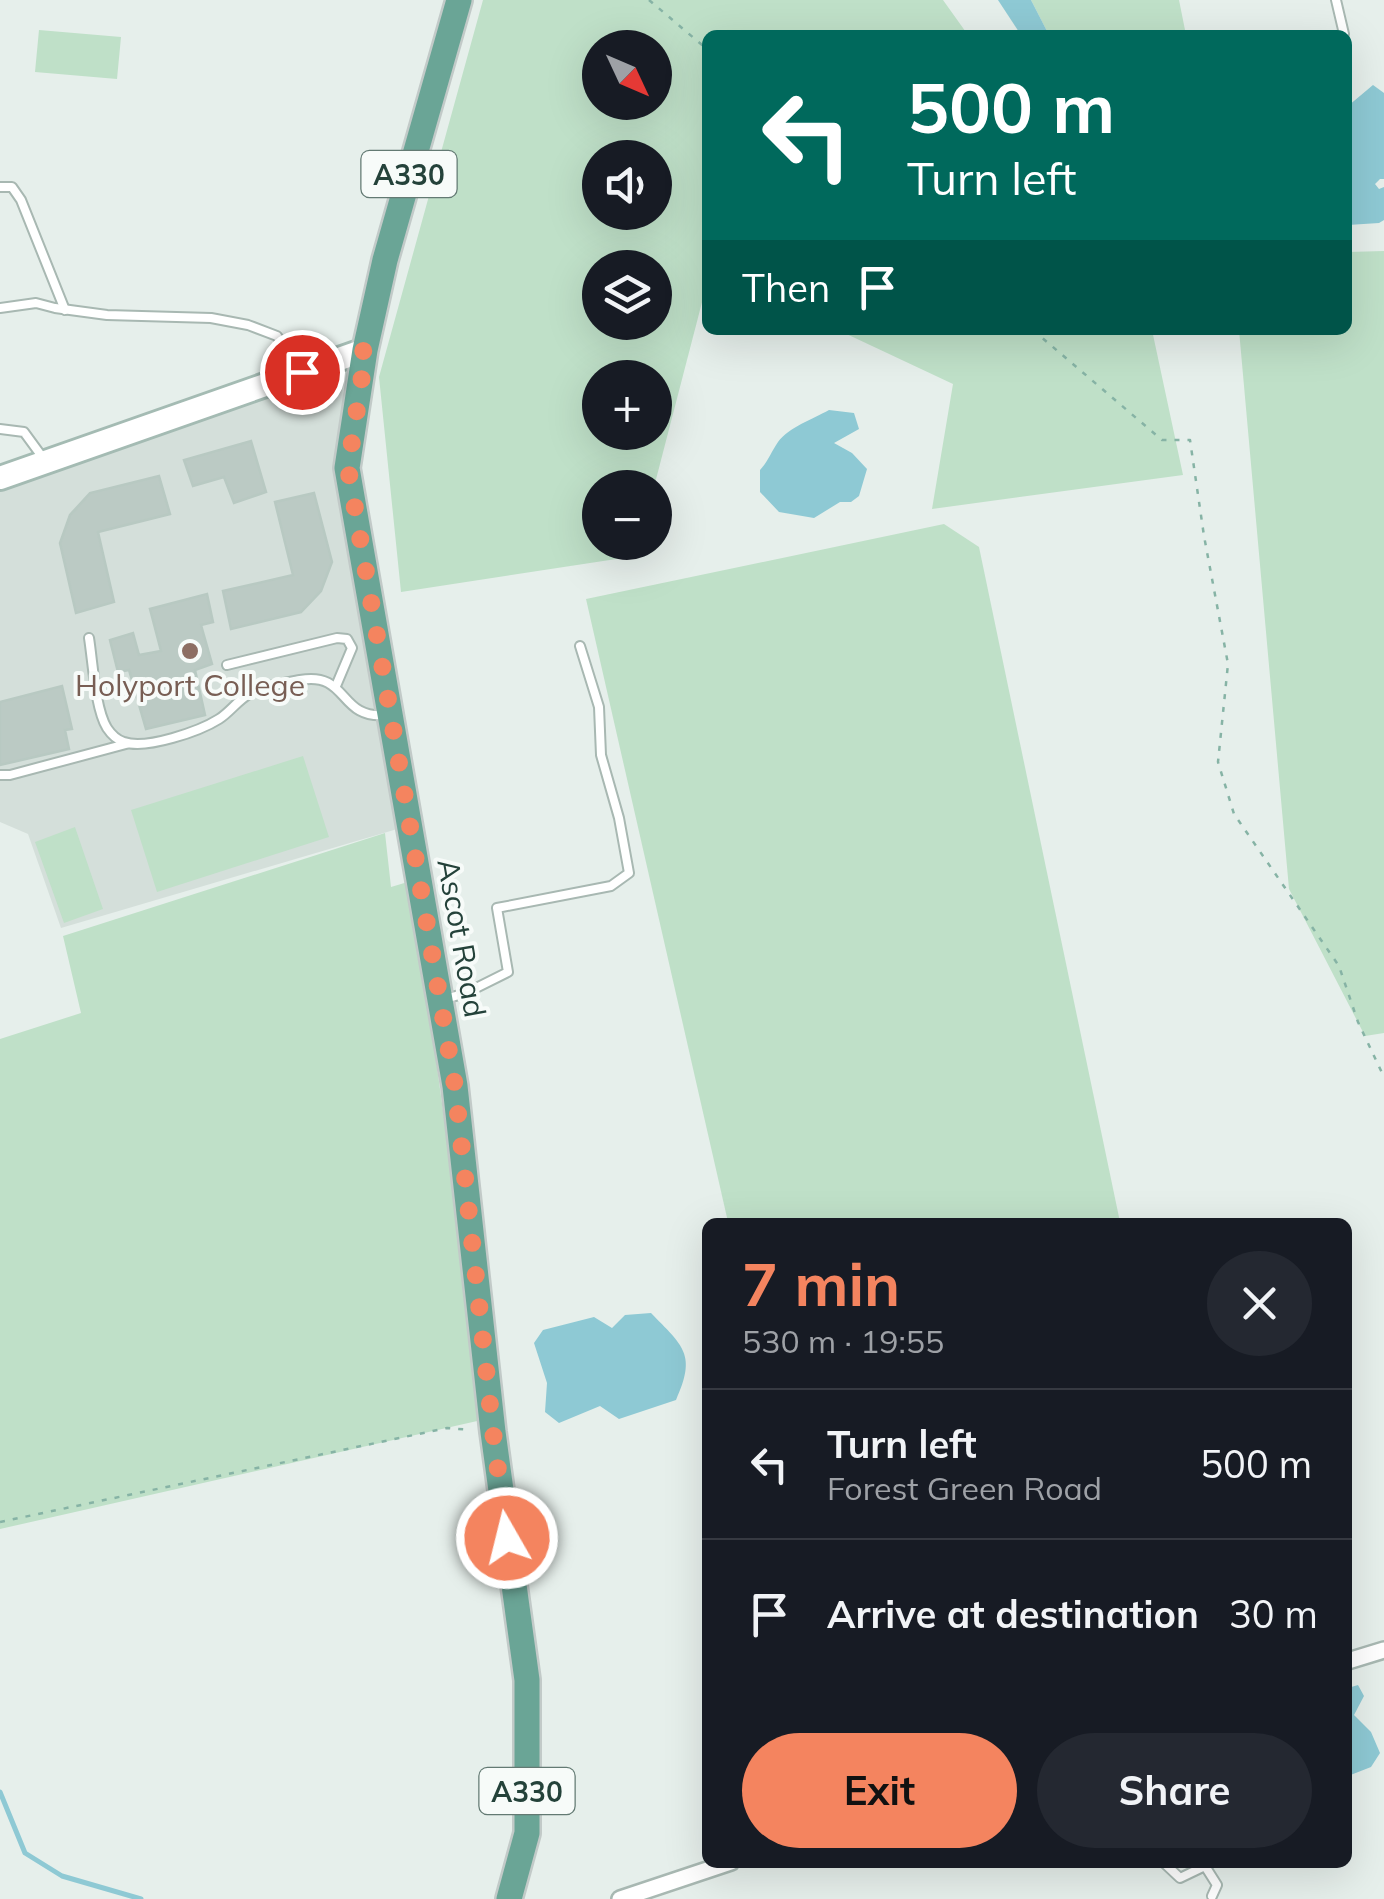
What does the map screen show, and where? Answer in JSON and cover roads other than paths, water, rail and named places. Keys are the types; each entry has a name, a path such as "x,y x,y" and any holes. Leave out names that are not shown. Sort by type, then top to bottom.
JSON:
{"main road":[{"name":"Ascot Road","path":"459,0 385,260 348,468 455,1086 493,1432 527,1680 528,1833 509,1899"},
{"path":"0,478 366,350"}],"street":[{"path":"1352,1661 1384,1650"},
{"path":"620,1899 713,1868"}],"lane":[{"path":"1336,0 1343,30"},
{"path":"0,187 12,187 21,200 64,310"},
{"path":"0,308 36,303 107,315 211,318 248,325 277,336 302,372"},
{"path":"0,429 24,432 45,462"},
{"path":"89,638 99,709 113,736 126,744"},
{"path":"227,665 347,638 352,648 336,686"},
{"path":"440,1000 466,993 508,972 498,908 611,886 628,873 619,818 601,755 599,707 580,646"},
{"path":"0,775 126,744 190,733 225,716 247,695 262,688 314,678 336,686 366,715 390,714"},
{"path":"1169,1868 1180,1878 1201,1868"},
{"path":"1206,1868 1217,1885 1212,1896"}],"water":[{"path":"998,0 1031,0 1046,30 1018,30"},
{"path":"1373,85 1384,93 1384,179 1375,184 1379,189 1384,187 1384,220 1379,223 1352,225 1352,103"},
{"path":"829,410 854,413 859,429 834,443 852,453 867,469 859,496 814,518 779,512 760,492 760,470 783,437"},
{"path":"651,1313 679,1343 686,1361 676,1400 619,1419 600,1406 559,1423 545,1412 547,1383 534,1343 543,1330 594,1317 612,1328 625,1315"},
{"path":"1358,1685 1364,1696 1354,1715 1371,1732 1380,1753 1371,1767 1352,1774 1352,1687"}],"waterway":[{"path":"0,1792 25,1853 62,1876 141,1899"}],"place":[{"name":"Holyport College","path":"190,651"}]}
